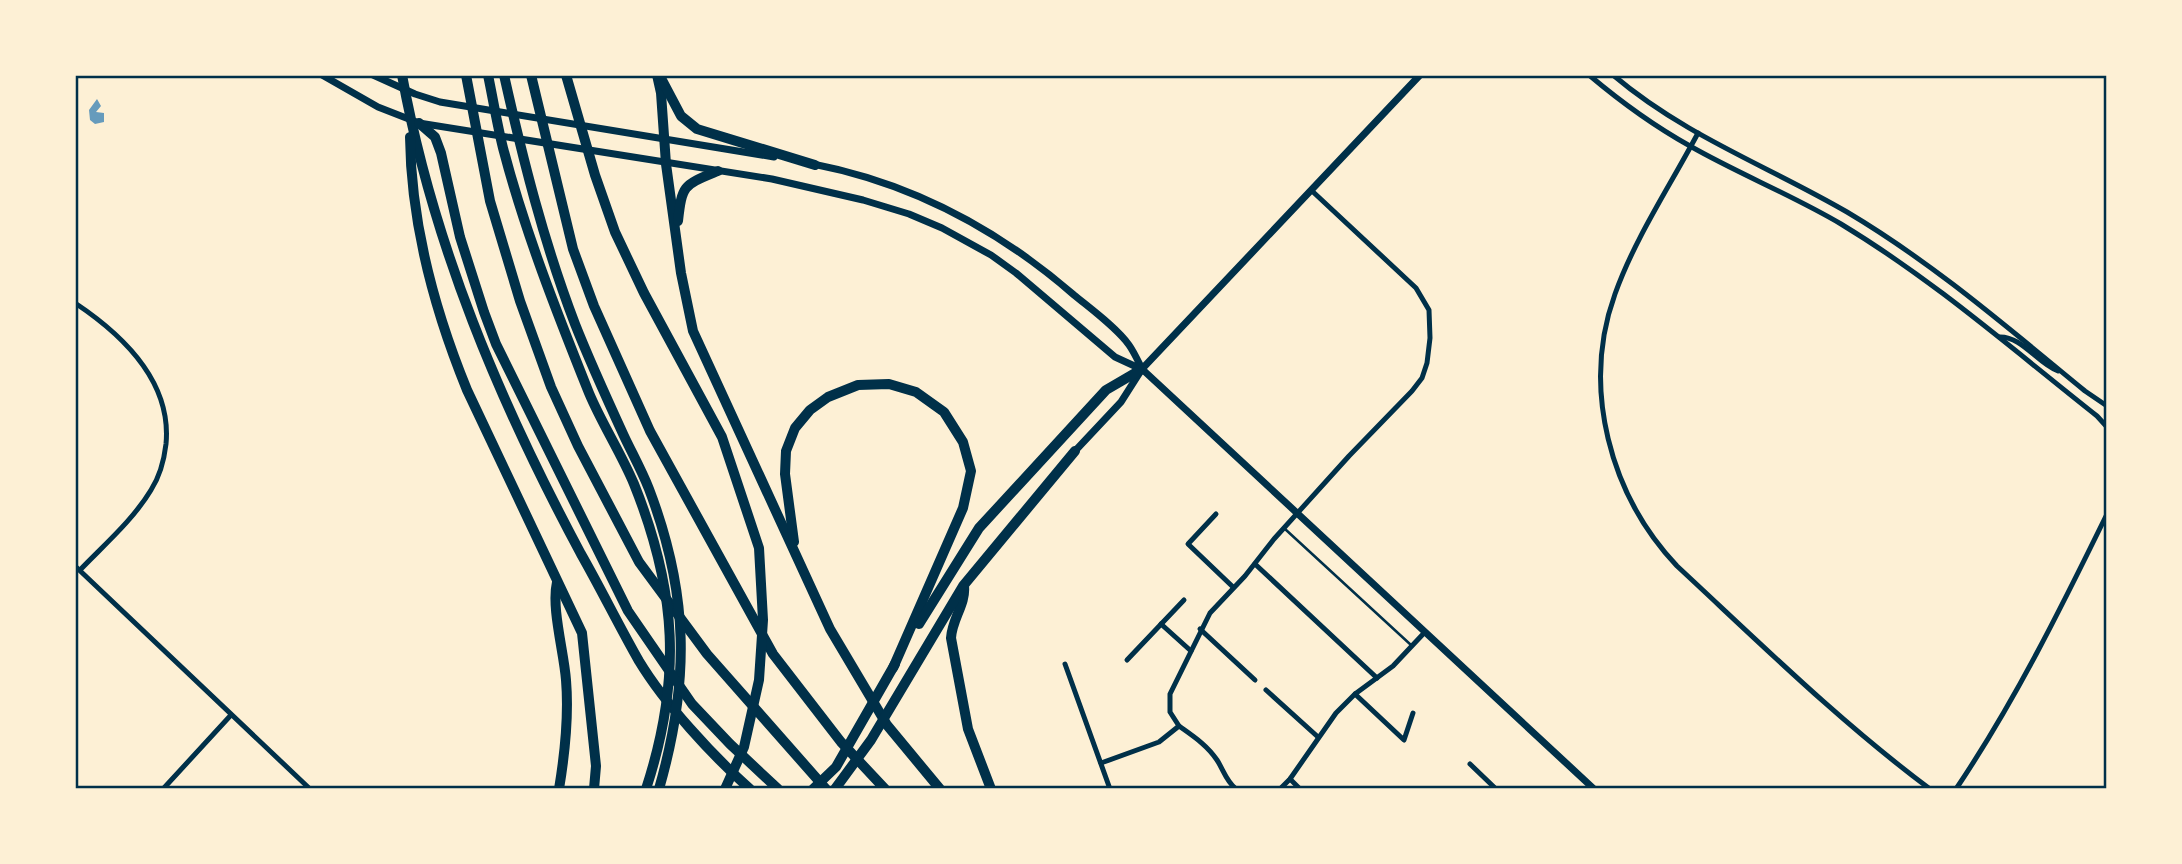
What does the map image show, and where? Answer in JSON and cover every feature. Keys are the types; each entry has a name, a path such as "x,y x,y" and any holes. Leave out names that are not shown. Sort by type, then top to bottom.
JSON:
{"highway":[{"path":"402,75 435,217 473,326 538,473 640,663 682,718 750,789"},
{"path":"466,75 490,201 516,289 551,387 578,446 639,562 707,654 826,789"},
{"path":"488,75 503,147 536,258 591,397 633,482 658,549 670,624 671,682 659,750 646,789"},
{"path":"504,75 522,155 549,252 576,326 648,486 665,534 674,573 681,634 681,673 672,743 659,789"},
{"path":"531,75 573,249 594,306 650,431 773,654 841,742 885,789"},
{"path":"566,75 595,175 615,232 644,293 722,437 759,548 762,620 759,680 744,747 725,789"},
{"path":"658,75 666,164 681,274 693,331 830,629 887,725 940,789"},
{"path":"658,75 681,116 697,129 815,165"},
{"path":"415,122 411,175 421,243 450,349 582,633 596,766 594,789"},
{"path":"415,122 435,137 441,153 460,237 496,344 628,611 692,704 778,789"},
{"path":"676,236 681,196 685,188 692,182 718,171"},
{"path":"813,789 836,766 979,528 1106,390 1142,369"},
{"path":"796,554 785,474 786,451 795,428 810,410 828,397 858,385 889,384 916,392 944,412 963,442 971,471 963,508 893,668"},
{"path":"835,789 871,740 964,586 1075,451"},
{"path":"557,582 555,597 566,681 566,746 559,789"},
{"path":"964,586 965,596 951,625 951,638 968,729 990,789"}],"main road":[{"path":"322,75 378,107 415,122 817,188 909,214 942,228 991,255 1115,357 1142,369"},
{"path":"373,75 391,85 440,102 815,165 882,182 975,223 1016,248 1054,277 1129,345 1142,369 1594,789"},
{"path":"1075,451 1121,402 1142,369 1420,75"}],"street":[{"path":"1590,75 1639,114 1691,147 1840,223 1920,275 2097,416 2107,427"},
{"path":"1614,75 1648,102 1698,133 1809,191 1872,228 1947,279 2107,406"},
{"path":"1698,133 1629,263 1615,294 1608,321 1602,351 1602,401 1610,451 1620,480 1634,508 1677,566 1860,734 1930,789"},
{"path":"1236,789 1206,747 1179,726 1171,716 1169,698 1200,629 1214,607 1417,384 1427,363 1429,310 1416,288 1311,190"},
{"path":"75,303 95,316 122,340 147,370 157,388 164,412 166,437 160,473 152,489 142,503 77,568 310,789"},
{"path":"1999,337 2013,340 2045,366 2064,374"},
{"path":"1216,514 1188,544 1233,587"},
{"path":"1956,789 2034,662 2107,514"},
{"path":"1255,564 1377,678"},
{"path":"1127,660 1184,600"},
{"path":"1161,624 1191,651"},
{"path":"1200,629 1255,680"},
{"path":"1280,789 1290,779 1336,713 1412,647 1425,632"},
{"path":"1065,664 1110,789"},
{"path":"1266,690 1318,737"},
{"path":"1355,694 1404,740 1413,713"},
{"path":"163,789 231,715"},
{"path":"1101,763 1159,742 1179,726"},
{"path":"1470,764 1496,789"},
{"path":"1290,779 1300,789"}],"lane":[{"path":"1284,529 1412,647"}],"water":[{"path":"97,99 101,106 96,112 104,113 104,122 95,124 90,120 89,110"}]}
